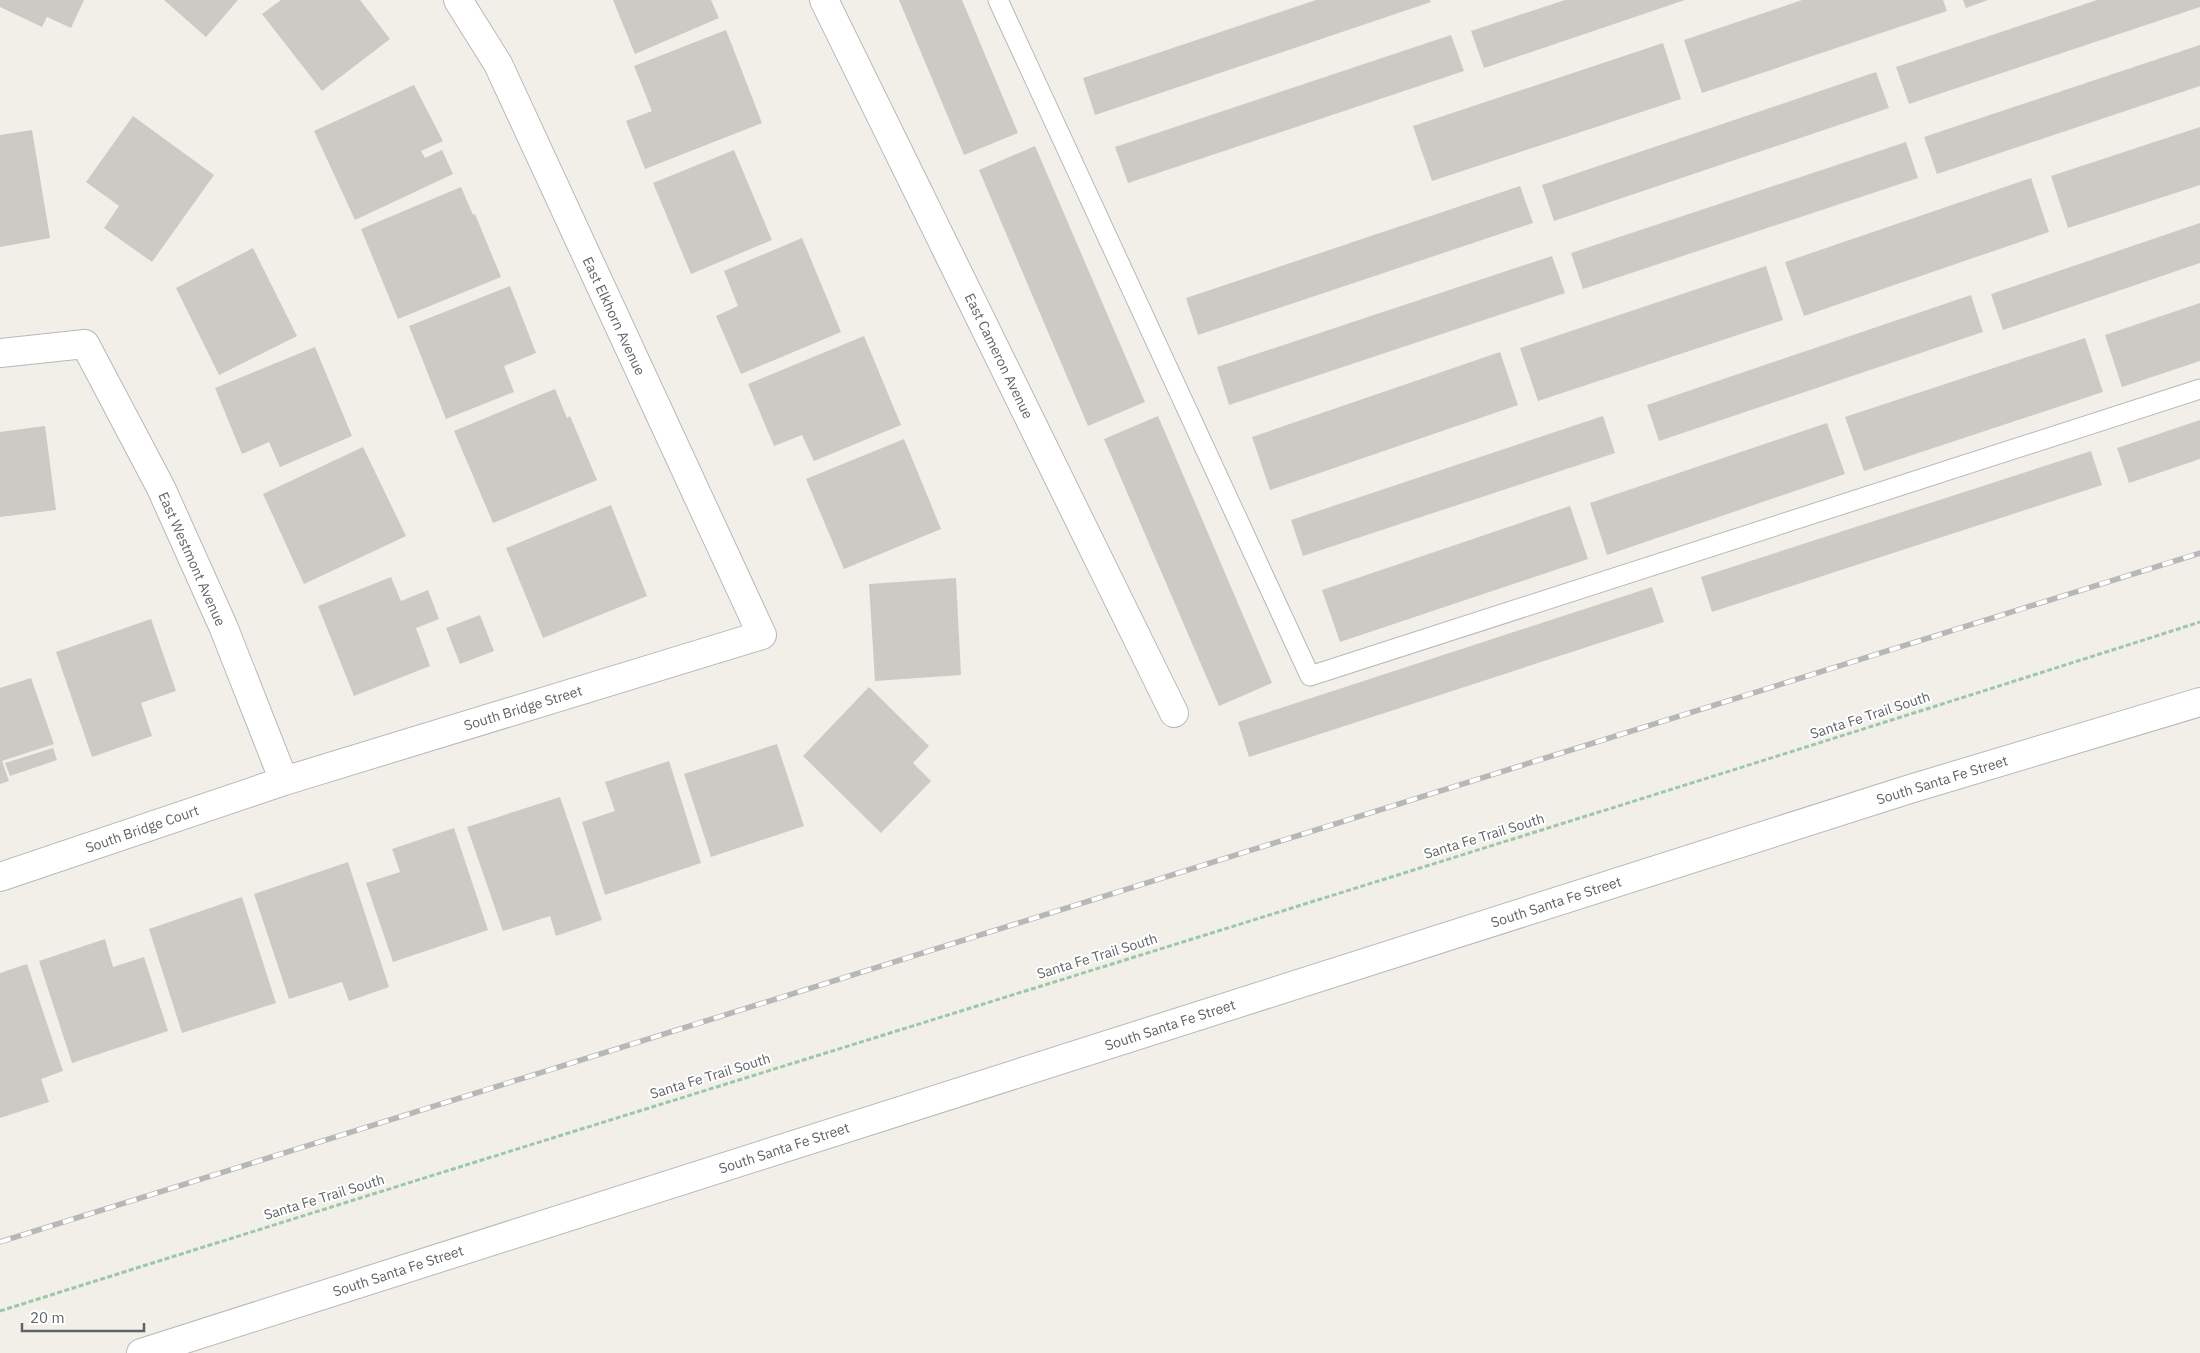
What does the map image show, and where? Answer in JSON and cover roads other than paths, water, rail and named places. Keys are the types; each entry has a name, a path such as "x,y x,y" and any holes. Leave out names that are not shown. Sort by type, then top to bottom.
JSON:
{"street":[{"name":"East Elkhorn Avenue","path":"458,0 498,64 762,635"},
{"name":"East Cameron Avenue","path":"824,0 1174,713"},
{"name":"East Westmont Avenue","path":"0,352 84,344 162,488 222,626 284,781"},
{"name":"South Bridge Street","path":"284,781 762,635"},
{"name":"South Santa Fe Street","path":"141,1353 1881,798 2200,702"},
{"name":"South Bridge Court","path":"0,877 284,781"}],"lane":[{"path":"998,0 1310,676 2200,389"}],"railway":[{"path":"0,1242 2200,553"}]}
